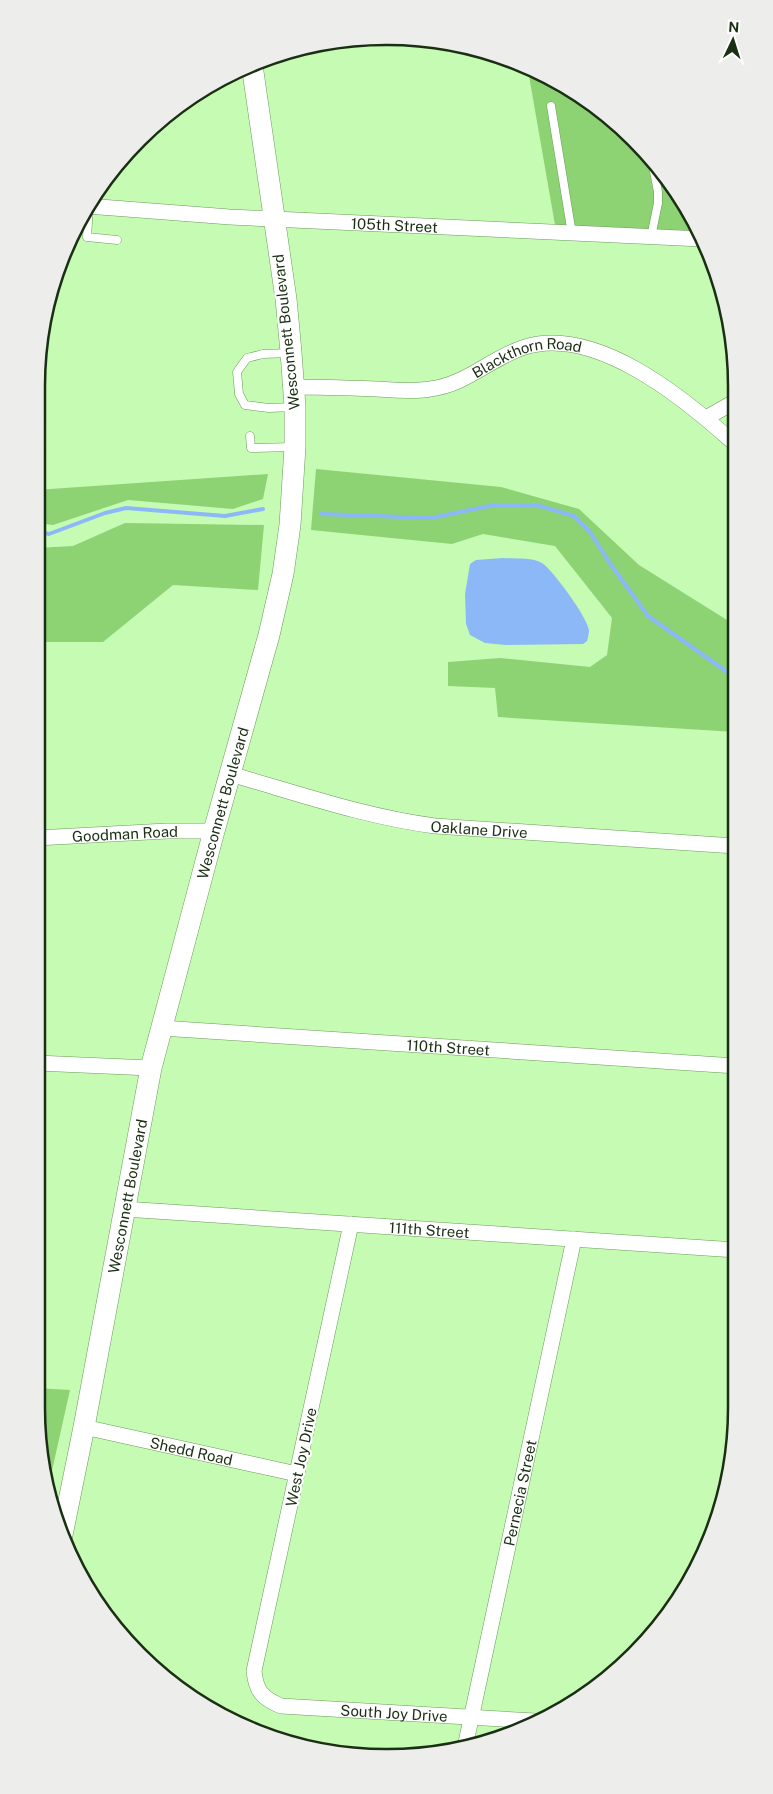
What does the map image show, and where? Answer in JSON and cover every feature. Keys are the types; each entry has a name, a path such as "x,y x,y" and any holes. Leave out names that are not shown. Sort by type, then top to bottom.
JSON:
{"street":[{"name":"Wesconnett Boulevard","path":"65,1522 151,1068 214,831 269,635 283,574 290,525 295,447 291,352 286,299 253,72"},
{"name":"105th Street","path":"97,207 274,219 695,239"},
{"name":"Blackthorn Road","path":"294,397 430,389 454,384 521,348 540,343 561,343 605,354 651,379 706,418 728,438"},
{"path":"706,418 728,405"},
{"name":"Oaklane Drive","path":"230,774 372,815 405,822 435,826 728,846"},
{"name":"Goodman Road","path":"45,838 167,831 214,831"},
{"name":"110th Street","path":"161,1028 728,1065"},
{"path":"45,1063 151,1068"},
{"name":"111th Street","path":"124,1209 728,1249"},
{"name":"West Joy Drive","path":"258,1690 254,1670 351,1224"},
{"name":"Pernecia Street","path":"467,1739 574,1239"},
{"name":"Shedd Road","path":"84,1427 297,1474"},
{"name":"South Joy Drive","path":"258,1690 268,1700 281,1706 523,1720"}],"lane":[{"path":"551,106 572,234"},
{"path":"651,237 658,203 655,176"},
{"path":"87,222 87,237 117,240"},
{"path":"291,352 263,354 247,358 237,372 239,394 245,405 269,408 294,397"},
{"path":"250,436 251,448 295,447"}],"green space":[{"path":"529,76 576,103 612,130 628,145 657,179 691,232 555,225"},
{"path":"316,469 501,487 579,509 639,565 728,621 728,732 498,717 495,688 448,686 448,662 500,658 590,667 607,655 612,618 555,546 483,534 452,544 311,530"},
{"path":"268,474 263,499 233,509 128,500 53,525 45,524 45,489"},
{"path":"125,523 264,525 258,590 173,585 103,642 45,642 45,548 73,546"},
{"path":"45,1389 70,1390 52,1472 46,1430"}],"water":[{"path":"503,558 533,560 547,567 583,615 589,630 587,641 583,644 506,645 485,643 470,635 466,624 465,594 470,564 476,560"}],"waterway":[{"path":"321,514 431,518 494,505 540,506 574,516 590,532 648,616 728,673"},
{"path":"45,533 49,534 105,513 126,508 225,516 263,509"}]}
